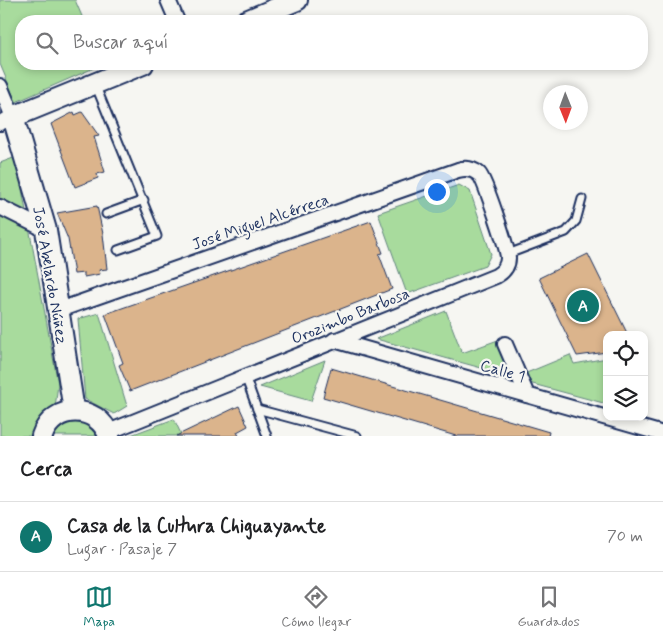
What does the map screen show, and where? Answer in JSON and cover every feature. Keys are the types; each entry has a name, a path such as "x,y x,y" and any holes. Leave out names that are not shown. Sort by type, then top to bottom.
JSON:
{"street":[{"path":"168,0 174,15"},
{"path":"261,15 297,0"},
{"path":"7,120 129,70"},
{"name":"José Abelardo Núñez","path":"0,86 7,120 46,230 74,411"},
{"name":"José Miguel Alcérreca","path":"59,310 463,169 474,171 483,181 508,254"},
{"path":"0,207 46,230"},
{"name":"Orozimbo Barbosa","path":"109,434 245,376 496,276 504,270 508,254"},
{"name":"Calle 1","path":"334,340 663,434"},
{"path":"505,344 526,395"},
{"path":"42,436 53,419 74,411 94,416 109,434"}],"lane":[{"path":"95,84 144,200 156,236 118,250"},
{"path":"106,214 144,200"},
{"path":"508,254 566,232 576,221 582,200"},
{"path":"245,376 267,436"},
{"path":"257,409 358,436"}],"green space":[{"path":"0,0 75,0 81,15 15,15 15,70 89,70 16,102 0,64"},
{"path":"16,157 58,384 55,408 39,436 0,436 0,163"},
{"path":"459,185 470,191 491,254 485,266 407,294 378,213"},
{"path":"446,311 462,353 498,340 514,377 376,339"},
{"path":"99,313 127,406 114,414 85,399 78,319"},
{"path":"570,355 574,364 603,359 603,403 529,383 524,374"},
{"path":"325,360 311,401 260,387"},
{"path":"174,419 182,436 128,436"},
{"path":"70,422 85,423 98,436 52,436 61,426"}],"building":[{"path":"74,112 75,115 82,112 99,136 94,137 105,172 97,174 98,178 75,187 51,124"},
{"path":"97,206 103,234 107,269 99,270 100,274 84,277 84,273 74,274 68,239 57,213"},
{"path":"371,221 383,253 379,254 392,289 130,391 119,365 123,363 105,314"},
{"path":"588,254 626,331 603,331 603,353 577,356 539,278"},
{"path":"331,368 549,432 548,436 456,436 323,397"},
{"path":"239,406 248,426 237,432 239,436 176,436"}],"place":[{"name":"Casa de la Cultura Chiguayante","path":"583,306"}]}
